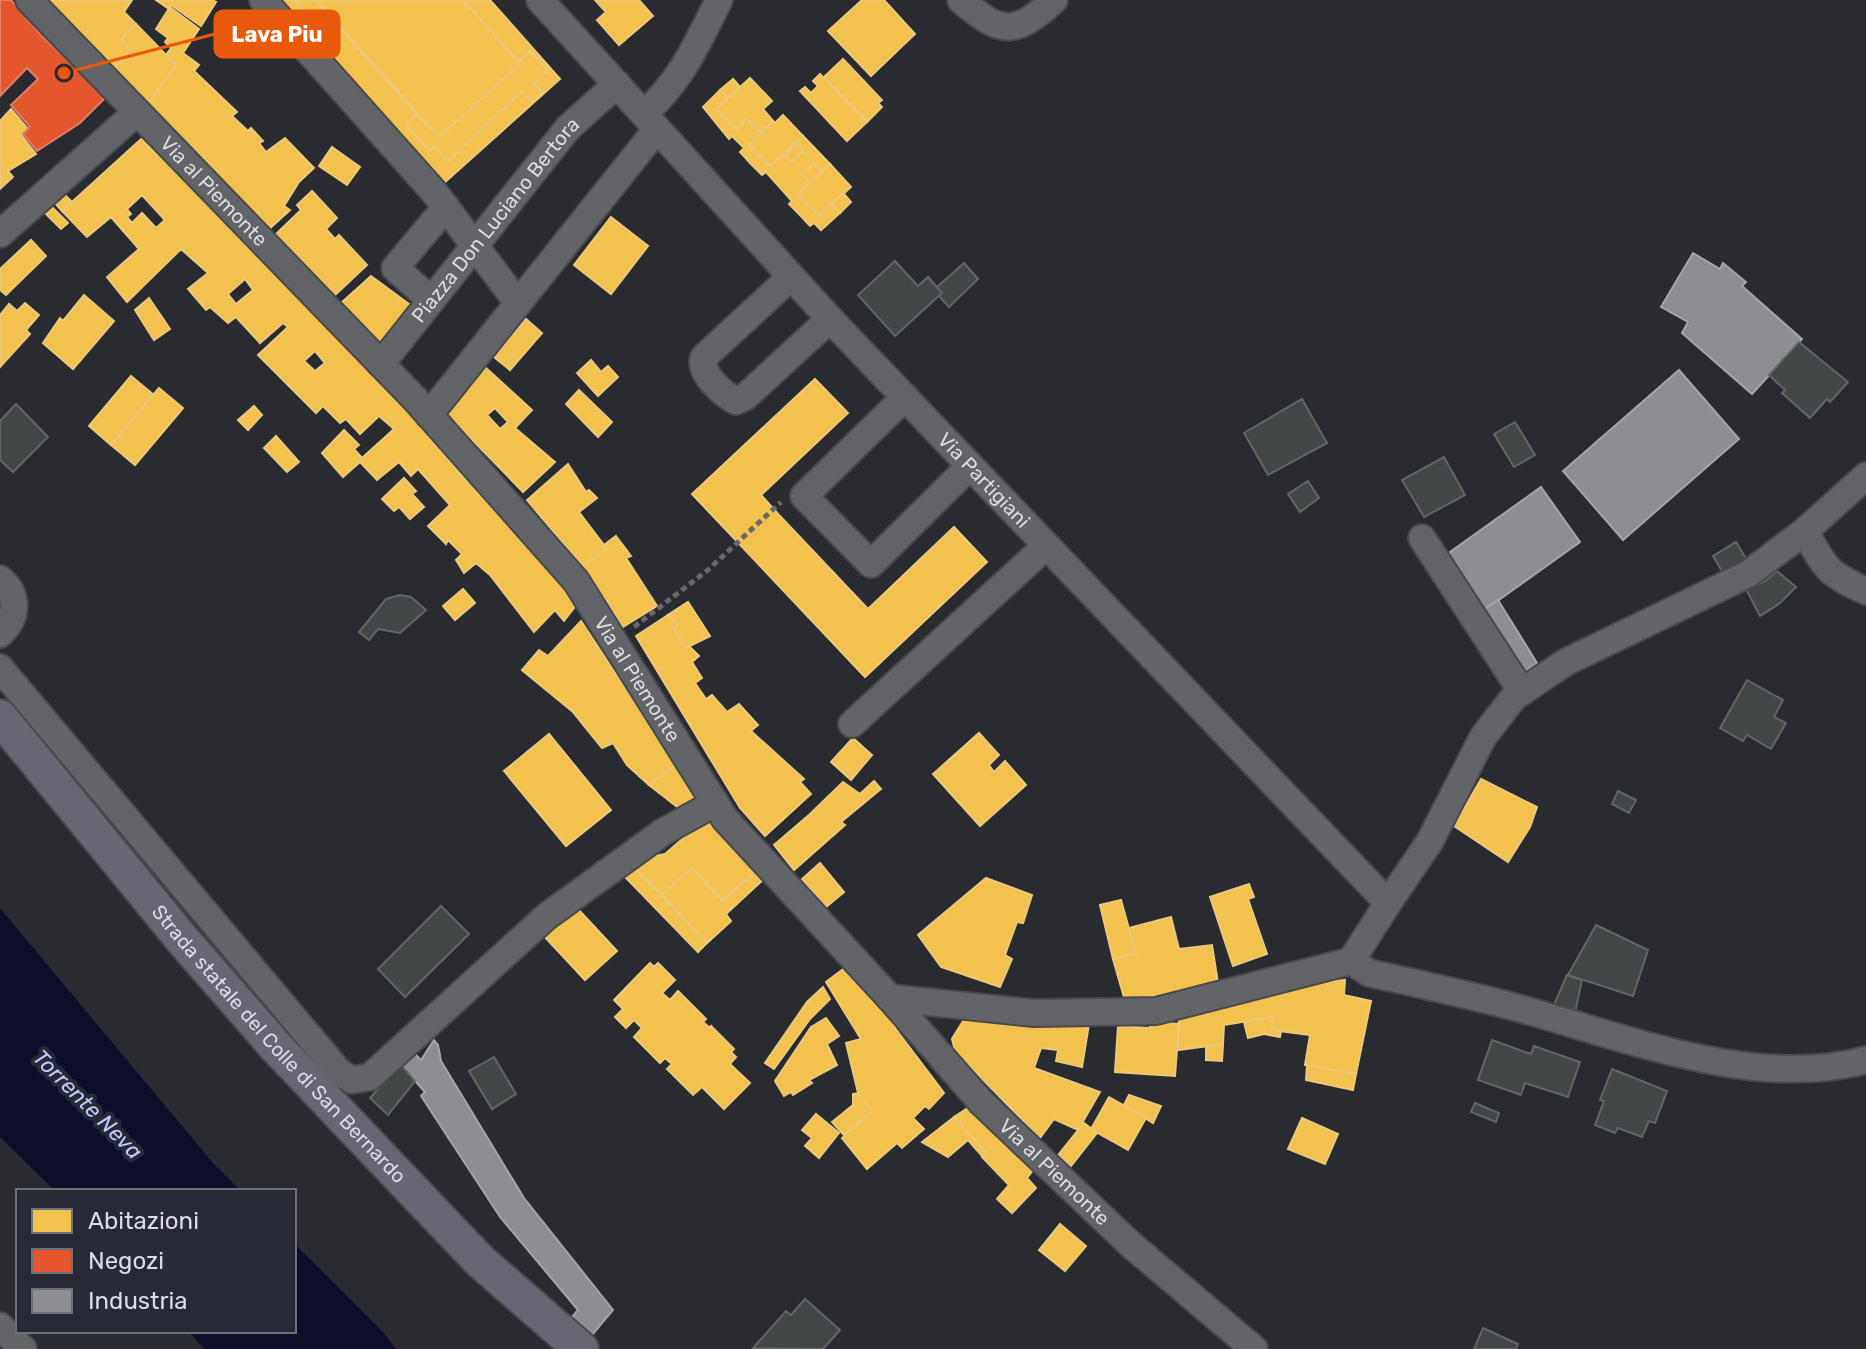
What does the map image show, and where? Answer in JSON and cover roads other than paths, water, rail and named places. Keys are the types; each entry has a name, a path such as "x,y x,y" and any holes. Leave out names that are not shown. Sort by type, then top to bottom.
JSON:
{"main road":[{"name":"Strada statale del Colle di San Bernardo","path":"0,717 182,939 277,1048 480,1261 581,1349"}],"street":[{"name":"Via al Piemonte","path":"29,0 381,364 576,581 725,819 982,1103 1129,1243 1254,1349"},
{"path":"263,0 446,207 518,303"},
{"name":"Via Partigiani","path":"540,0 830,319 1388,903"},
{"path":"429,415 518,303 651,121 681,74 719,0"},
{"path":"961,0 986,21 1014,27 1028,22 1054,0"},
{"name":"Piazza Don Luciano Bertora","path":"381,364 568,128 617,84"},
{"path":"0,234 137,112"},
{"path":"431,300 395,268 446,207"},
{"path":"791,277 704,357 701,364 704,370 727,396 736,401 745,397 830,319"},
{"path":"905,397 804,496 871,564 970,466"},
{"path":"890,998 1034,1013 1156,1011 1351,961 1430,841 1483,737 1514,697 1566,662 1748,574 1805,531 1866,476"},
{"path":"1805,531 1825,567 1844,582 1866,591"},
{"path":"1422,538 1522,692"},
{"path":"852,724 1046,546"},
{"path":"0,579 11,592 15,605 10,623 0,634"},
{"path":"0,668 269,991 339,1072 352,1080 370,1077 547,916 663,832 715,803"},
{"path":"1351,961 1369,973 1507,1005 1681,1056 1782,1069 1846,1066 1866,1060"},
{"path":"0,1326 23,1349"}],"water":[{"name":"Torrente Neva","path":"0,908 213,1163 239,1189 53,1189 0,1137"},
{"path":"296,1245 383,1332 396,1349 204,1349 190,1333 296,1333"}],"place":[{"name":"Lava Piu","path":"64,73"}]}
